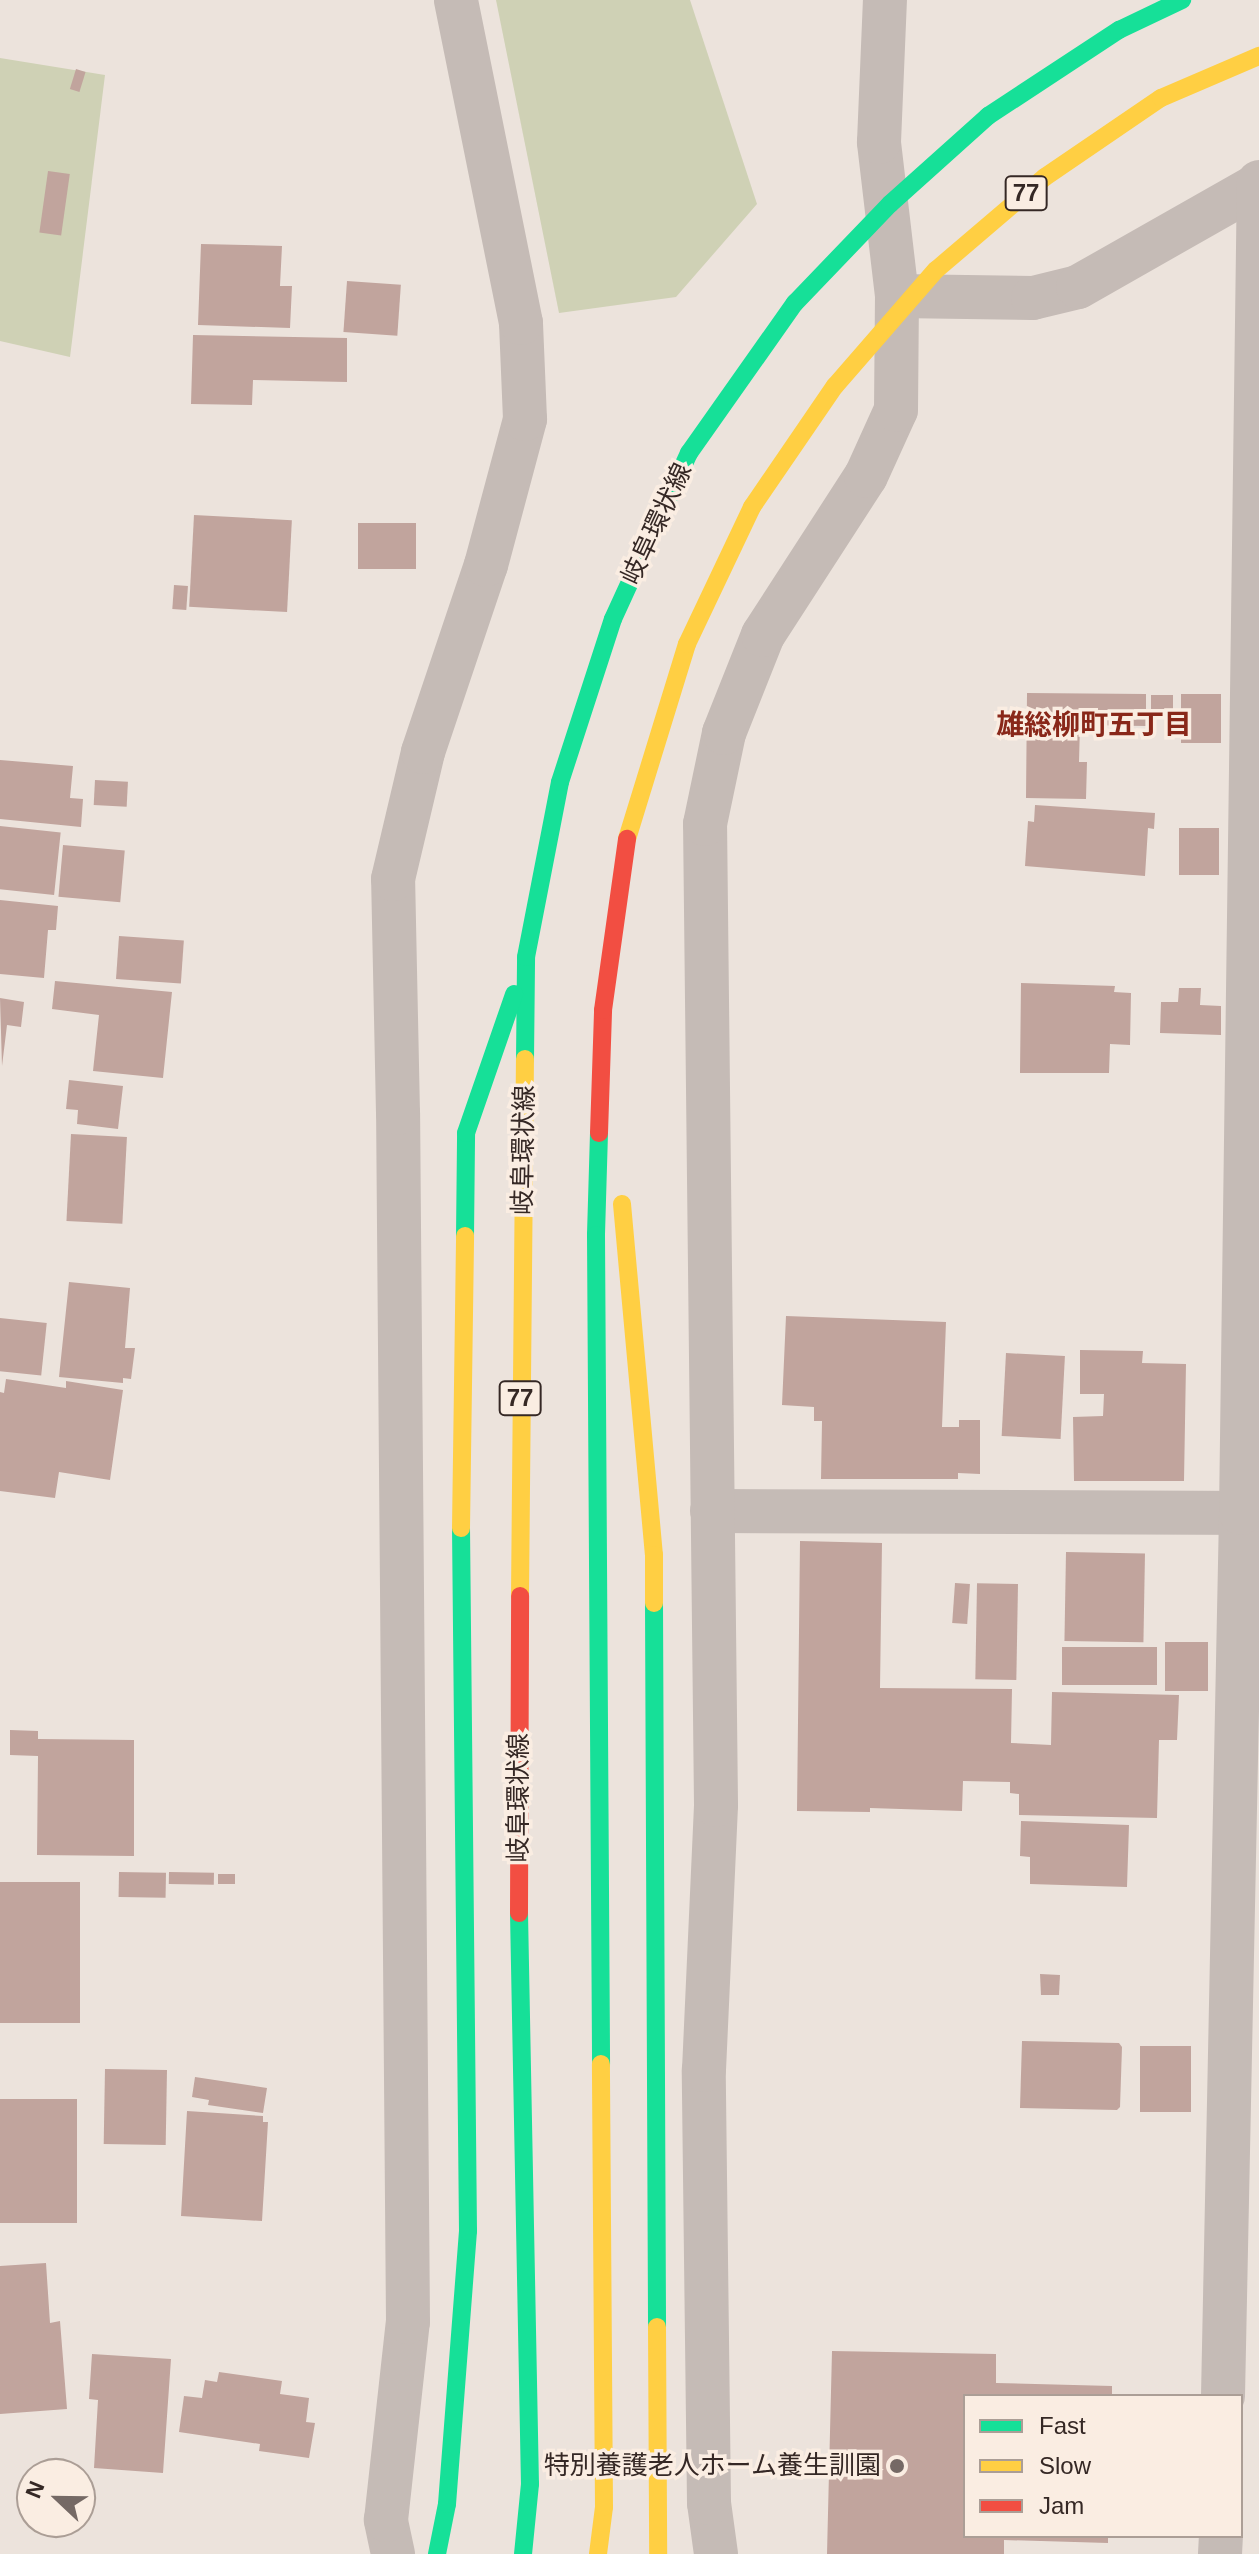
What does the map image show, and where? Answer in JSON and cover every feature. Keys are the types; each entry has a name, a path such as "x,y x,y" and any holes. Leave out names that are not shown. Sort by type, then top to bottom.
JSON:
{"main road":[{"name":"岐阜環状線","path":"523,2554 530,2484 519,1993 520,1382 526,957 560,782 613,619 689,453 795,303 890,204 988,116 1119,30 1182,0"},
{"name":"77","path":"598,2554 604,2491 596,1235 603,1010 629,825 687,644 752,507 835,386 936,270 1045,177 1161,98 1259,56"},
{"name":"77","path":"437,2554 447,2504 468,2231 461,1557 466,1133 526,957"},
{"name":"77","path":"603,1010 654,1555 658,2554"}],"street":[{"path":"393,2554 386,2520 408,2322 399,1129 393,879 423,752 486,565 525,419 521,323 456,0"},
{"path":"716,2554 709,2503 704,2070 716,1805 705,824 724,733 763,635 866,476 896,410 897,296 879,142 885,0"},
{"path":"897,296 1033,298 1078,287 1259,184"},
{"path":"1223,2394 1250,1513 1259,184"},
{"path":"712,1511 1250,1513"}],"green space":[{"path":"496,0 690,0 757,204 676,297 559,313"},
{"path":"0,58 105,75 70,357 0,341"}],"building":[{"path":"76,69 86,72 79,92 70,89"},
{"path":"48,171 70,174 61,235 39,232"},
{"path":"201,244 282,246 280,286 292,286 290,328 198,325"},
{"path":"347,281 401,285 397,336 343,332"},
{"path":"193,335 347,338 347,382 253,380 252,405 191,404"},
{"path":"194,515 292,520 287,612 189,607"},
{"path":"358,523 416,523 416,569 358,569"},
{"path":"174,585 188,586 186,610 172,609"},
{"path":"1027,693 1146,694 1146,726 1080,725 1079,762 1087,762 1086,799 1026,798"},
{"path":"1181,694 1221,694 1221,743 1181,743"},
{"path":"1151,695 1173,695 1173,710 1151,710"},
{"path":"0,760 73,766 70,798 83,799 81,827 0,819"},
{"path":"95,780 128,782 127,807 94,805"},
{"path":"1035,805 1155,813 1154,829 1148,828 1145,876 1025,866 1028,821 1034,822"},
{"path":"0,826 61,832 54,895 0,889"},
{"path":"1179,828 1219,828 1219,875 1179,875"},
{"path":"63,845 125,850 120,902 58,897"},
{"path":"0,900 58,906 56,930 48,930 44,978 0,974"},
{"path":"119,936 184,941 181,983 116,979"},
{"path":"55,981 172,992 163,1078 93,1071 99,1015 52,1009"},
{"path":"1021,983 1115,986 1114,992 1131,993 1130,1045 1110,1044 1109,1073 1020,1073"},
{"path":"1179,988 1201,988 1200,1005 1221,1006 1221,1035 1160,1033 1161,1002 1178,1002"},
{"path":"0,998 24,1002 21,1027 7,1025 2,1066"},
{"path":"69,1080 123,1086 118,1129 77,1124 78,1110 66,1109"},
{"path":"71,1134 127,1137 122,1224 66,1221"},
{"path":"69,1282 130,1288 125,1348 135,1348 131,1379 123,1378 123,1383 59,1377"},
{"path":"786,1316 946,1322 942,1427 959,1427 959,1420 980,1420 980,1474 958,1473 958,1479 821,1479 822,1421 814,1421 814,1407 782,1405"},
{"path":"0,1318 47,1323 41,1376 0,1371"},
{"path":"1080,1350 1143,1351 1142,1363 1186,1364 1184,1481 1074,1481 1073,1417 1103,1416 1104,1394 1080,1394"},
{"path":"1006,1353 1065,1356 1061,1439 1002,1436"},
{"path":"6,1379 66,1388 66,1381 123,1390 110,1480 59,1472 55,1498 0,1491 0,1392 4,1393"},
{"path":"800,1541 882,1543 880,1688 1012,1689 1011,1743 1051,1745 1052,1692 1179,1695 1177,1740 1159,1740 1157,1818 1019,1815 1019,1794 1010,1793 1010,1782 963,1781 962,1811 870,1808 870,1812 797,1811"},
{"path":"1066,1552 1145,1553 1143,1642 1064,1641"},
{"path":"955,1583 970,1584 967,1624 952,1623"},
{"path":"977,1583 1018,1584 1016,1680 975,1679"},
{"path":"1165,1642 1208,1642 1208,1691 1165,1691"},
{"path":"1062,1647 1157,1647 1157,1685 1062,1685"},
{"path":"10,1730 38,1731 38,1739 134,1740 134,1856 37,1855 38,1756 10,1755"},
{"path":"1021,1821 1129,1825 1127,1887 1030,1884 1030,1857 1020,1856"},
{"path":"119,1872 166,1873 166,1898 119,1897"},
{"path":"169,1872 214,1873 214,1885 169,1884"},
{"path":"218,1874 235,1874 235,1884 218,1884"},
{"path":"0,1882 80,1882 80,2023 0,2023"},
{"path":"1040,1974 1060,1975 1059,1995 1041,1995"},
{"path":"1022,2041 1119,2043 1122,2047 1120,2107 1117,2110 1020,2108"},
{"path":"1140,2046 1191,2046 1191,2112 1140,2112"},
{"path":"105,2069 167,2070 166,2145 104,2144"},
{"path":"195,2077 267,2088 263,2113 208,2105 209,2100 192,2097"},
{"path":"0,2099 77,2099 77,2223 0,2223"},
{"path":"187,2111 263,2116 263,2122 268,2122 262,2221 181,2216"},
{"path":"46,2263 50,2323 60,2321 67,2409 0,2414 0,2266"},
{"name":"特別養護老人ホーム養生訓園","path":"832,2351 996,2354 996,2383 1112,2386 1112,2394 963,2394 963,2538 1108,2538 1108,2543 1004,2540 1004,2554 827,2554"},
{"path":"92,2354 171,2359 163,2473 96,2468 98,2400 89,2399"},
{"path":"219,2372 282,2381 280,2394 309,2398 306,2422 315,2423 309,2458 259,2451 260,2444 179,2432 184,2396 202,2398 205,2380 217,2382"}],"traffic: fast":[{"path":"795,303 890,204 988,116 1119,30 1182,0"},
{"path":"525,1059 526,957 560,782 613,619 689,453 795,303"},
{"path":"465,1236 466,1133 514,994"},
{"path":"599,1133 596,1235 601,2064"},
{"path":"437,2554 447,2504 468,2231 461,1528"},
{"path":"654,1603 657,2327"},
{"path":"519,1913 530,2484 523,2554"}],"traffic: slow":[{"path":"835,386 936,270 1045,177 1161,98 1259,56"},
{"path":"627,839 687,644 752,507 835,386"},
{"path":"520,1596 525,1059"},
{"path":"622,1204 654,1555 654,1603"},
{"path":"461,1528 465,1236"},
{"path":"598,2554 604,2507 601,2064"},
{"path":"657,2327 658,2554"}],"traffic: jam":[{"path":"599,1133 603,1010 627,839"},
{"path":"519,1913 520,1596"}],"place":[{"name":"特別養護老人ホーム養生訓園","path":"897,2466"}],"district":[{"name":"雄総柳町五丁目","path":"1094,725"}]}
